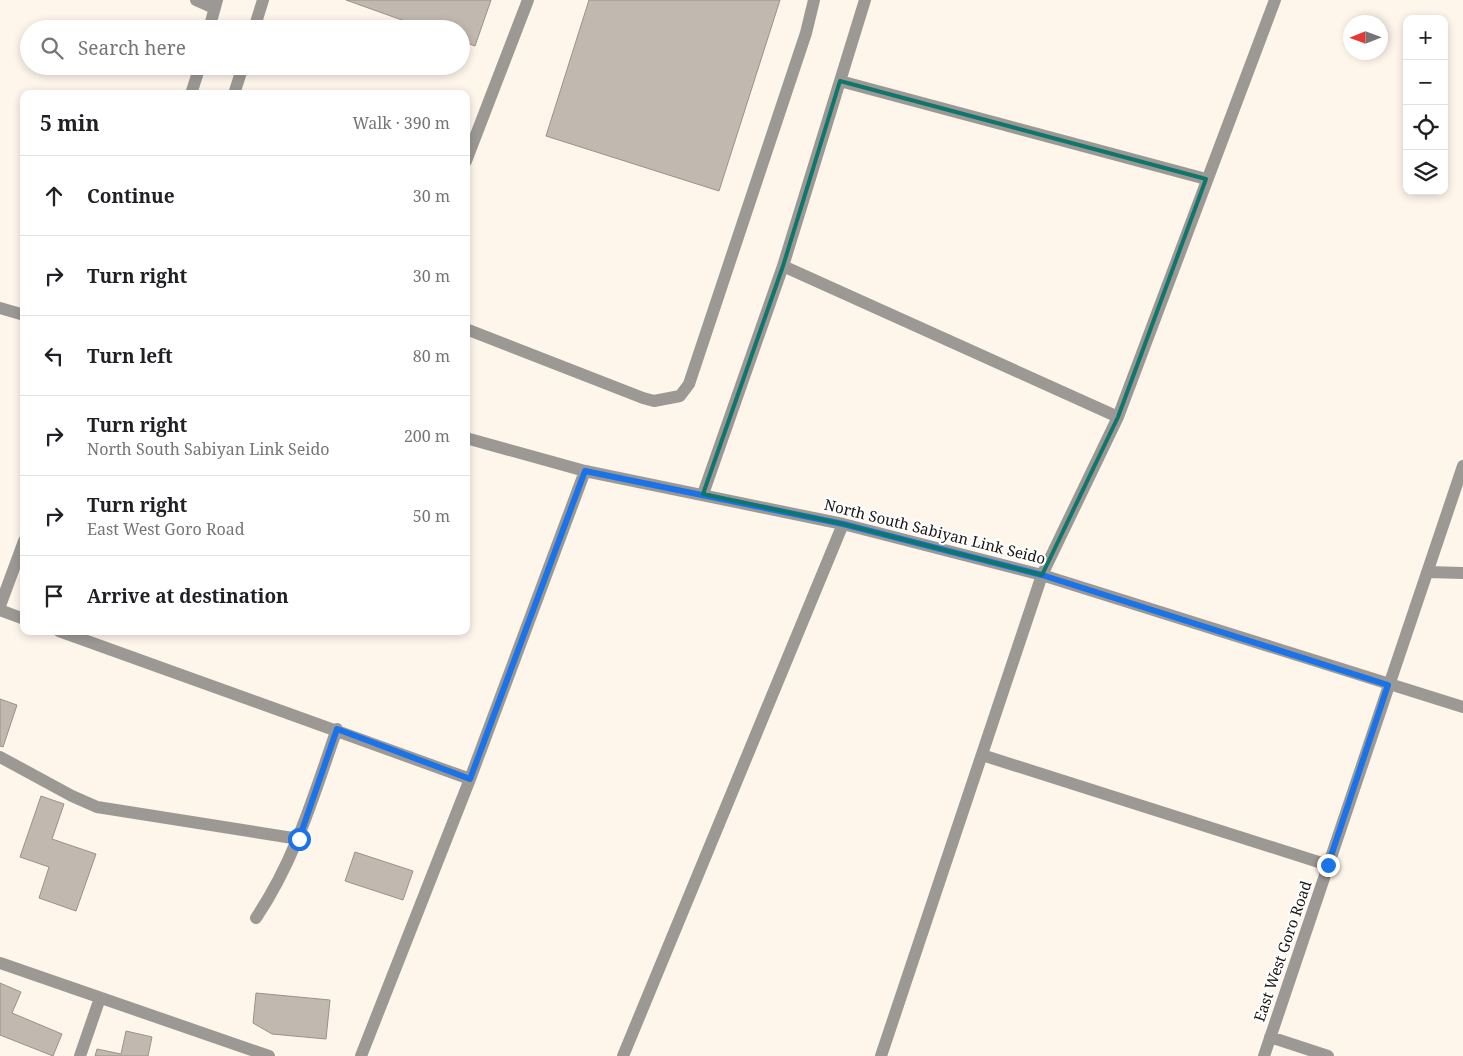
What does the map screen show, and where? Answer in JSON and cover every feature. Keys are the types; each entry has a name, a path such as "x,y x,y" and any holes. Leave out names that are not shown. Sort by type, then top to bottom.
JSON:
{"street":[{"path":"196,0 216,4 212,20"},
{"path":"257,20 263,0"},
{"path":"470,151 528,0"},
{"path":"470,331 642,398 654,401 680,396 689,384 806,33 814,0"},
{"path":"703,494 783,266 865,0"},
{"path":"881,1056 1042,575 1118,417 1206,179 1275,0"},
{"path":"192,90 197,75"},
{"path":"235,90 240,75"},
{"path":"840,81 1206,179"},
{"path":"783,266 1118,417"},
{"path":"0,308 20,314"},
{"name":"North South Sabiyan Link Seido","path":"470,439 585,471 843,524 1042,575 1463,707"},
{"name":"East West Goro Road","path":"1264,1056 1463,466"},
{"path":"361,1056 470,779 585,471"},
{"path":"623,1056 843,524"},
{"path":"0,606 20,552"},
{"path":"1427,572 1463,574"},
{"path":"0,610 20,618"},
{"path":"70,635 337,729 470,779"},
{"path":"256,918 276,887 299,839 337,729"},
{"path":"982,755 1328,865"},
{"path":"0,757 72,796 97,807 299,839"},
{"path":"0,963 269,1056"},
{"path":"80,1056 100,998"},
{"path":"1270,1038 1328,1056"}],"highlighted area":[{"path":"840,81 1206,179 1118,417 1042,575 843,524 703,494 783,266"}],"building":[{"path":"346,0 491,0 475,46 470,44 470,20 402,20"},
{"path":"589,0 780,0 719,191 546,136"},
{"path":"0,699 17,705 3,747 0,746"},
{"path":"41,796 64,804 52,839 96,854 76,911 39,898 49,867 20,857"},
{"path":"355,852 413,871 403,900 345,881"},
{"path":"0,983 21,992 12,1013 62,1034 53,1056 0,1035"},
{"path":"256,993 330,1000 326,1039 272,1034 253,1023"},
{"path":"126,1031 152,1037 148,1056 95,1056 97,1049 121,1054"}],"route":[{"path":"299,839 337,729 470,779 585,471 843,524 1042,575 1388,685 1328,865"}]}
